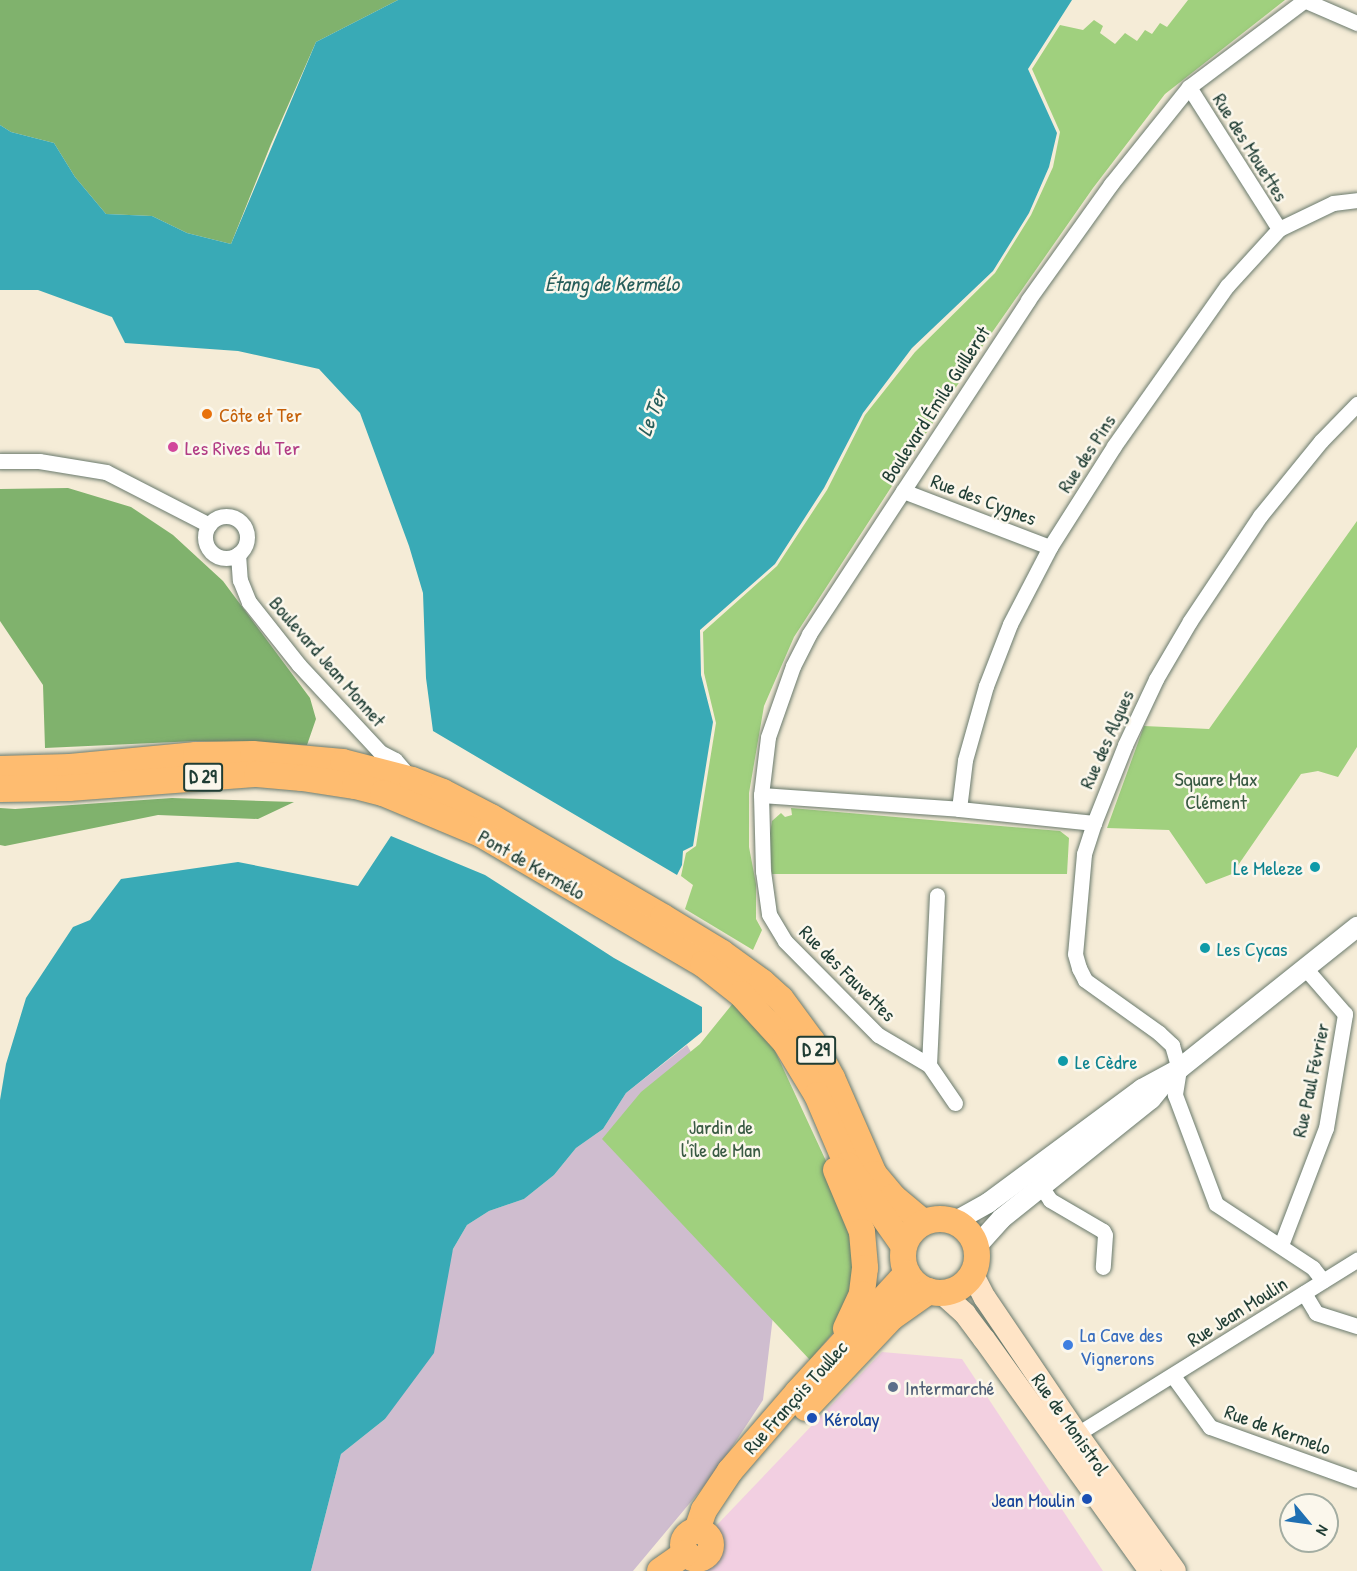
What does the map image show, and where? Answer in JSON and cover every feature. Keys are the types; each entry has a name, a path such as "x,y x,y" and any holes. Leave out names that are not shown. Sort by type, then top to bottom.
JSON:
{"main road":[{"name":"D 29","path":"0,769 70,767 196,755 253,754 342,762 407,790"},
{"name":"D 29","path":"0,789 69,788 257,774 407,790"},
{"name":"Pont de Kermélo","path":"407,790 481,834 660,927"},
{"name":"D 29","path":"660,927 741,994 785,1042 817,1095 847,1165 904,1246"},
{"name":"D 29","path":"660,927 722,953 781,999 806,1032 832,1078 874,1174 893,1197 923,1222"},
{"path":"785,1042 799,1084 862,1232 865,1268 862,1294 833,1352"},
{"path":"941,1219 954,1222 970,1235 976,1247 977,1260 972,1273 955,1290 935,1292 918,1286 907,1274 903,1263 904,1246 914,1229 923,1222 941,1219"},
{"name":"Rue de Monistrol","path":"972,1273 985,1298 1077,1434 1175,1571"},
{"name":"Rue François Toullec","path":"702,1533 704,1510 730,1471 833,1352 907,1274"},
{"name":"Rue François Toullec","path":"702,1533 728,1497 782,1433 892,1317 935,1292"},
{"name":"Rue de Monistrol","path":"935,1292 965,1314 1150,1571"},
{"path":"660,1571 686,1553 683,1540 690,1532 702,1533"}],"street":[{"path":"1304,0 1357,23"},
{"name":"Boulevard Émile Guillerot","path":"769,914 763,871 761,795 768,737 793,666 809,634 1028,300 1111,183 1189,87 1304,0"},
{"name":"Rue des Mouettes","path":"1189,87 1279,229"},
{"name":"Rue des Pins","path":"958,809 965,760 986,686 1010,624 1050,547 1114,446 1227,286 1279,229 1333,203 1357,200"},
{"name":"Rue des Algues","path":"1175,1072 1172,1046 1166,1039 1085,980 1079,968 1075,954 1084,854 1094,823 1147,698 1190,621 1260,516 1321,441 1357,404"},
{"path":"0,461 39,461 106,472 209,525"},
{"name":"Rue des Cygnes","path":"903,491 1050,547"},
{"path":"223,516 239,521 247,537 238,554 225,558 213,554 206,544 209,525 223,516"},
{"name":"Boulevard Jean Monnet","path":"238,554 240,580 249,602 299,665 380,752 395,760 407,790"},
{"path":"761,795 958,809 1094,823"},
{"path":"929,1065 937,895"},
{"name":"Rue des Fauvettes","path":"769,914 785,941 878,1035 929,1065 955,1102"},
{"path":"976,1247 1001,1219 1040,1185 1150,1099 1175,1072 1357,927"},
{"name":"Rue Paul Février","path":"1281,1245 1326,1128 1345,1014 1305,968"},
{"path":"954,1222 988,1203 1142,1089 1175,1072"},
{"path":"1175,1072 1175,1095 1216,1204 1313,1268 1323,1281"},
{"path":"1040,1185 1050,1200 1103,1231 1105,1235 1103,1267"},
{"name":"Rue Jean Moulin","path":"1077,1434 1357,1260"},
{"path":"1304,1293 1316,1313 1357,1326"},
{"name":"Rue de Kermelo","path":"1173,1376 1210,1427 1357,1480"}],"shaded area":[{"path":"687,1045 768,1189 773,1316 763,1400 715,1473 633,1571 311,1571 341,1454 385,1419 396,1401 453,1249 467,1225 489,1211 524,1199 554,1175 576,1148 603,1129 626,1093"},
{"path":"882,1352 962,1359 1103,1571 673,1571"}],"green space":[{"path":"0,0 398,0 316,42 271,144 231,244 187,233 152,216 106,214 75,177 54,143 11,132 0,125"},
{"path":"1188,0 1285,0 1165,94 1093,188 984,344 794,637 764,706 749,793 749,847 756,884 756,919 762,930 753,950 685,909 693,885 681,876 686,853 696,846 716,723 704,673 703,632 777,566 827,490 865,415 915,352 995,273 1031,215 1053,167 1060,132 1032,69 1060,25 1083,30 1094,20 1103,26 1100,33 1115,44 1125,33 1137,41 1145,30 1152,34 1160,23 1167,27"},
{"path":"68,488 131,507 173,535 223,581 310,698 316,719 307,745 196,741 45,748 43,685 0,621 0,489"},
{"name":"Square Max Clément","path":"1357,521 1357,747 1338,777 1318,771 1301,774 1232,874 1206,884 1169,830 1107,828 1144,726 1209,729"},
{"path":"172,798 294,802 258,819 158,815 5,846 0,845 0,808 15,809"},
{"path":"791,808 1060,831 1069,838 1067,874 772,874 769,839 772,821 781,813 785,817 792,815"},
{"name":"Jardin de l'île de Man","path":"734,1002 770,1040 857,1228 861,1253 844,1320 810,1360 602,1139 641,1092 700,1044"}],"water":[{"name":"Étang de Kermélo","path":"398,0 1072,0 1028,69 1057,133 1049,167 1029,213 993,271 912,348 863,413 824,488 775,564 700,630 701,675 713,722 693,846 683,851 682,865 677,875 433,731 426,678 423,593 409,546 360,413 319,369 238,351 125,343 112,317 38,290 0,290 0,125 11,132 54,143 75,177 106,214 152,216 187,233 231,244 316,42"},
{"path":"391,836 485,875 614,958 702,1007 702,1032 626,1093 603,1129 576,1148 554,1175 524,1199 489,1211 467,1225 453,1249 434,1353 385,1419 341,1454 311,1571 0,1571 0,1100 6,1064 26,998 73,927 90,920 121,879 238,862 358,886"}],"place":[{"name":"Côte et Ter","path":"207,414"},
{"name":"Les Rives du Ter","path":"173,447"},
{"name":"Le Meleze","path":"1315,867"},
{"name":"Les Cycas","path":"1205,948"},
{"name":"Le Cèdre","path":"1063,1061"},
{"name":"La Cave des Vignerons","path":"1068,1345"},
{"name":"Intermarché","path":"893,1387"},
{"name":"Kérolay","path":"812,1418"},
{"name":"Jean Moulin","path":"1087,1499"}],"water label":[{"name":"Le Ter","path":"652,413"}]}
